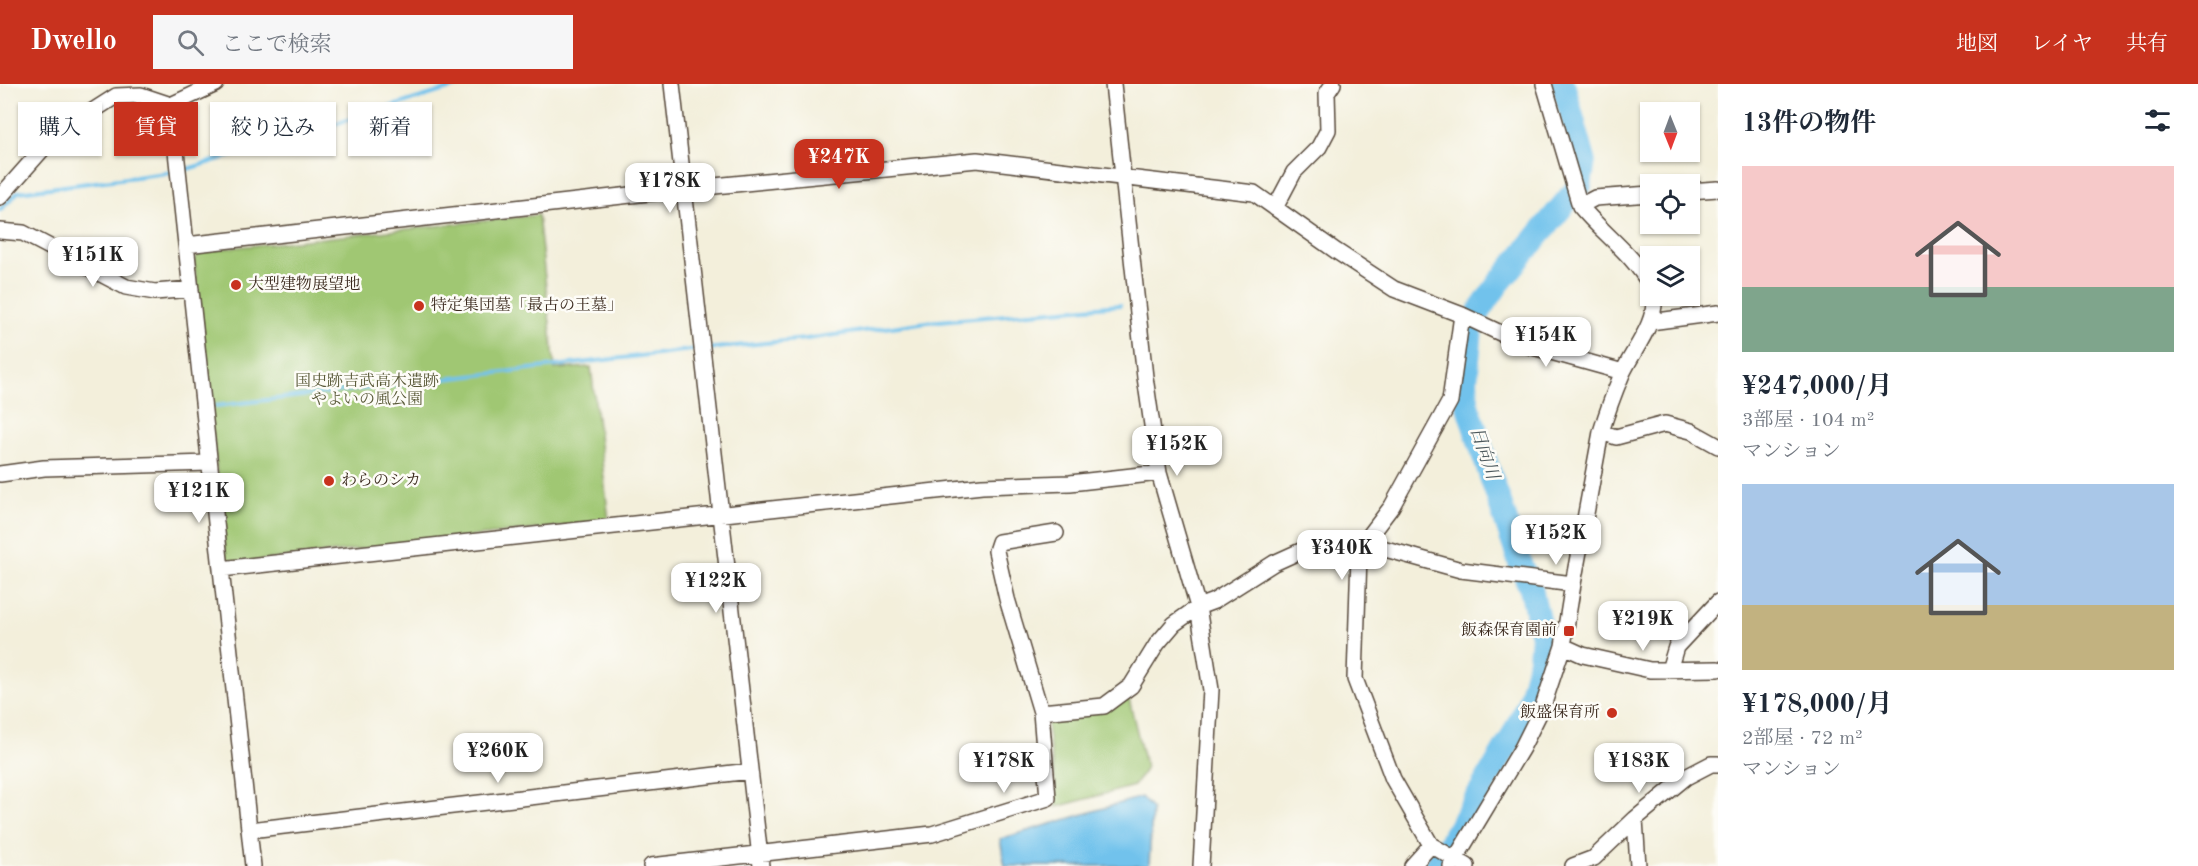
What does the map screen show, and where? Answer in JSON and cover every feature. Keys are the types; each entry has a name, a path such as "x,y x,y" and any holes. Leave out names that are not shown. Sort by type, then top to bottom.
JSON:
{"street":[{"path":"177,102 216,84"},
{"path":"672,84 760,860"},
{"path":"1113,84 1145,377 1159,473 1198,607 1211,690 1201,866"},
{"path":"1275,208 1294,172 1319,147 1328,130 1327,93 1333,84"},
{"path":"1544,84 1579,203 1592,221 1640,267"},
{"path":"0,197 55,135 116,96 141,95 162,102"},
{"path":"176,156 253,866"},
{"path":"186,245 684,189 977,160 1254,193 1394,289 1462,315 1526,345 1623,372"},
{"path":"1700,190 1718,189"},
{"path":"1579,203 1595,198 1640,195"},
{"path":"0,231 23,233 126,287 155,292 190,289"},
{"path":"1462,315 1450,401 1392,506 1364,543 1359,555 1356,679 1393,779 1431,844 1458,863 1543,706 1563,646 1601,432 1623,372 1650,321 1654,306"},
{"path":"1650,321 1718,313"},
{"path":"1601,432 1616,437 1665,424 1691,431 1718,446"},
{"path":"0,474 44,468 209,463"},
{"path":"221,570 982,486 1070,483 1159,473"},
{"path":"651,866 760,860 932,834 1048,798 1041,712 1007,599 996,551 999,542 1056,533"},
{"path":"1041,712 1104,706 1131,686 1157,644 1174,624 1198,607 1214,601 1274,563 1305,549 1334,543 1364,543 1461,570 1573,584"},
{"path":"1669,670 1676,647 1718,602"},
{"path":"1563,646 1583,655 1650,670 1718,669"},
{"path":"1573,866 1594,858 1635,819 1686,777 1711,764 1718,764"},
{"path":"250,830 750,771"},
{"path":"1635,819 1638,866"},
{"path":"1412,866 1431,844"}],"green space":[{"name":"国史跡吉武高木遺跡 やよいの風公園","path":"538,215 555,369 591,367 609,521 231,564 226,558 194,260 201,251"},
{"path":"1125,698 1129,699 1146,768 1134,786 1056,807 1047,725 1052,716"}],"water":[{"path":"1141,797 1152,809 1149,866 1005,866 1000,839"}],"waterway":[{"path":"181,171 465,84"},
{"name":"日向川","path":"1436,866 1511,739 1529,702 1540,660 1542,636 1531,589 1521,566 1467,403 1466,380 1471,329 1479,312 1498,284 1580,185 1584,160 1563,84"},
{"path":"0,210 18,192 174,172"},
{"path":"706,349 806,339 927,322 1120,305"},
{"path":"215,406 699,349"}],"place":[{"name":"大型建物展望地","path":"236,285"},
{"name":"特定集団墓「最古の王墓」","path":"419,306"},
{"name":"わらのシカ","path":"329,481"},
{"name":"飯森保育園前","path":"1569,631"},
{"name":"飯盛保育所","path":"1612,713"}]}
